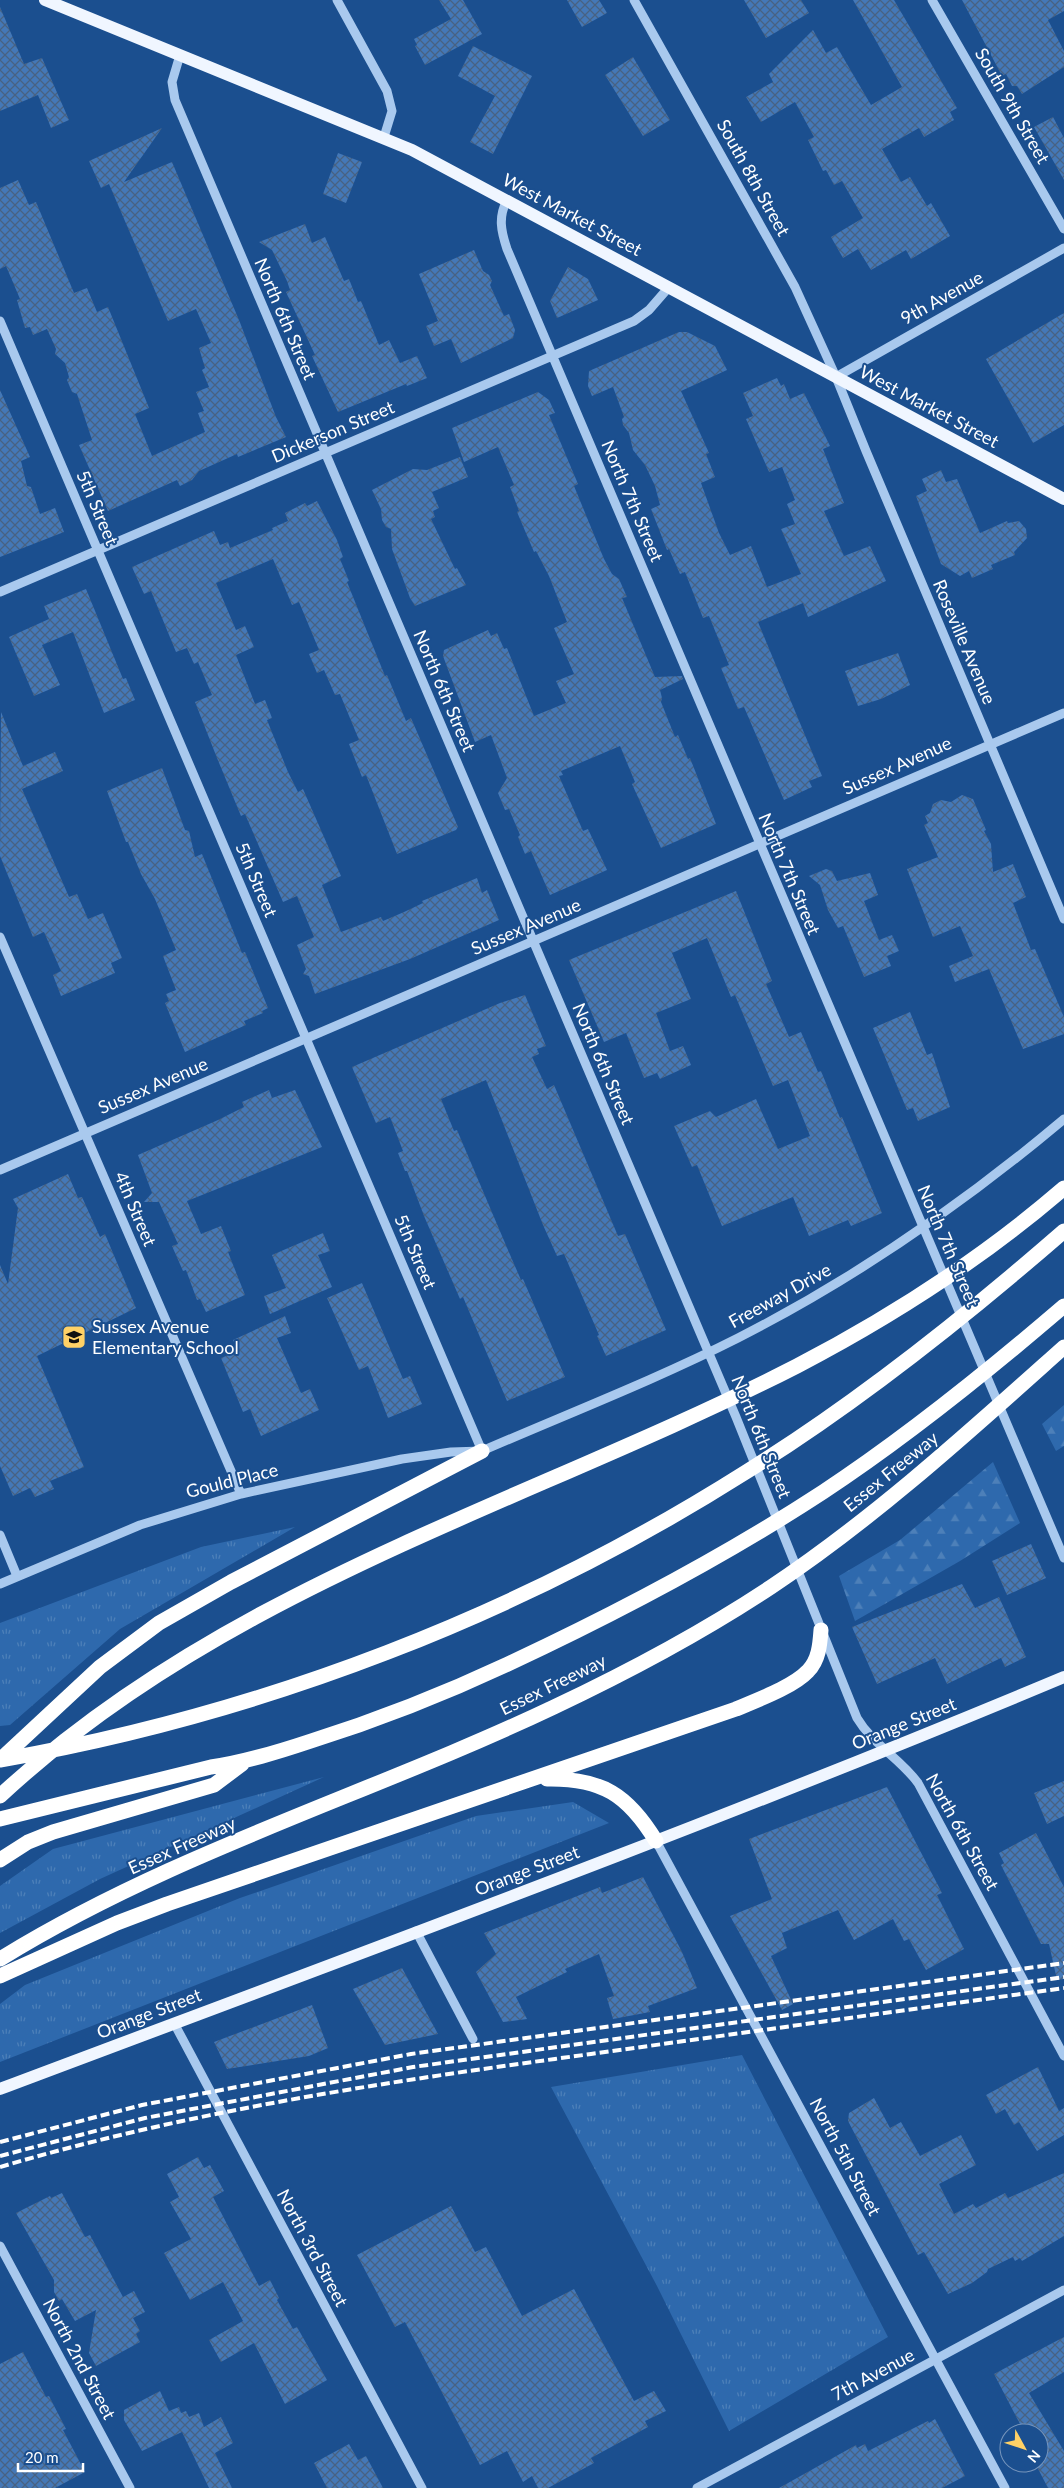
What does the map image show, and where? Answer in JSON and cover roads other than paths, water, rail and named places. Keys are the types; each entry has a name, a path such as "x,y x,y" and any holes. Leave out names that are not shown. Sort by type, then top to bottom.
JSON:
{"highway":[{"path":"0,1796 49,1752 133,1691 208,1642 309,1588 483,1508 729,1399 800,1364 872,1324 935,1284 998,1240 1064,1188"},
{"path":"0,1760 137,1732 287,1688 398,1648 541,1585 662,1522 773,1455 928,1344 1064,1231"},
{"path":"0,1819 211,1767 246,1762 344,1731 455,1688 554,1643 660,1589 784,1517 874,1457 954,1398 1064,1306"},
{"name":"Essex Freeway","path":"0,1959 53,1927 90,1909 230,1845 482,1740 594,1687 691,1635 771,1587 852,1529 971,1431 1064,1347"},
{"path":"0,1760 113,1656 180,1611 482,1451"},
{"path":"0,1976 117,1923 167,1904 704,1722 772,1692 808,1671 819,1649 819,1625"},
{"path":"0,1860 28,1842 53,1832 214,1785 246,1762"},
{"path":"524,1783 548,1779 577,1779 603,1787 625,1800 656,1841"}],"main road":[{"name":"West Market Street","path":"45,0 384,137 507,200 1064,499"},
{"name":"Orange Street","path":"0,2090 886,1752 1064,1677"}],"street":[{"path":"337,0 387,91 392,110 384,137"},
{"name":"South 8th Street","path":"634,0 788,273 836,377"},
{"name":"South 9th Street","path":"932,0 1064,229"},
{"name":"North 6th Street","path":"180,55 172,82 174,100 716,1370 857,1718 869,1736 904,1766 918,1783 1064,2056"},
{"name":"North 7th Street","path":"507,200 501,216 503,237 759,844 1064,1558"},
{"name":"9th Avenue","path":"836,377 1064,248"},
{"name":"Dickerson Street","path":"0,592 634,321 650,310 669,287"},
{"name":"5th Street","path":"0,322 482,1451"},
{"name":"Roseville Avenue","path":"836,377 1064,919"},
{"name":"Sussex Avenue","path":"0,1170 1064,713"},
{"name":"4th Street","path":"0,936 241,1494"},
{"name":"Freeway Drive","path":"482,1451 708,1352 823,1291 923,1230 1004,1169 1064,1119"},
{"name":"Gould Place","path":"0,1584 140,1525 241,1494 402,1459 451,1452 482,1451"},
{"path":"0,1535 17,1576"},
{"name":"North 5th Street","path":"656,1841 1005,2488"},
{"path":"416,1931 473,2039"},
{"name":"North 3rd Street","path":"174,2023 422,2488"},
{"name":"North 2nd Street","path":"0,2246 130,2488"},
{"name":"7th Avenue","path":"697,2488 715,2484 936,2359 1064,2290"}],"railway":[{"path":"0,2142 142,2105 411,2054 1064,1963"},
{"path":"0,2156 145,2118 413,2067 1064,1977"},
{"path":"0,2167 146,2129 293,2099 516,2064 1064,1988"}],"place":[{"name":"Sussex Avenue Elementary School","path":"74,1337"}]}
